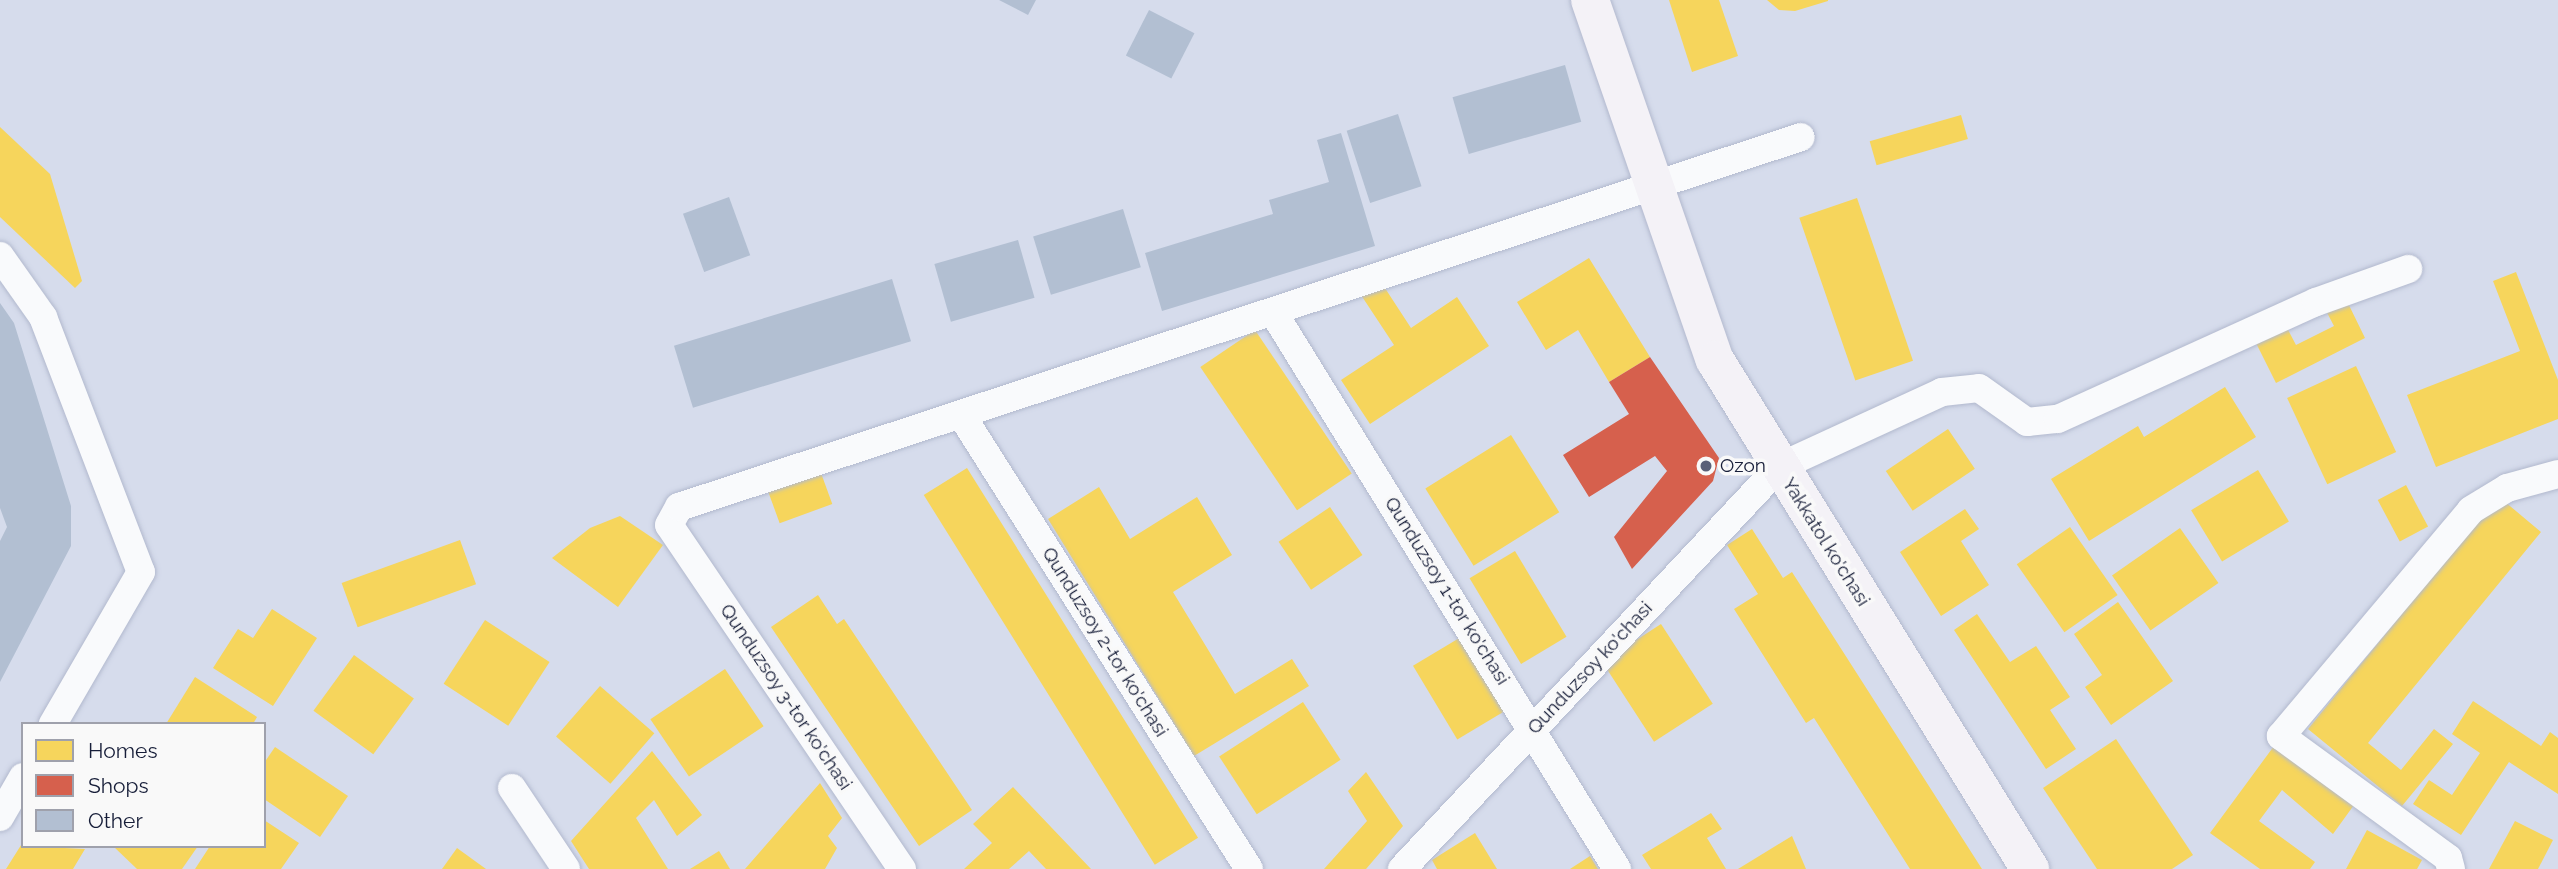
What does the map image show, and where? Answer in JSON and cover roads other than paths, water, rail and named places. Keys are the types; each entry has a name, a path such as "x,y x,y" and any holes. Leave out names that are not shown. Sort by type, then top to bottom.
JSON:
{"street":[{"name":"Yakkatol ko'chasi","path":"1590,0 1700,326 1779,467 2030,869"},
{"path":"962,416 1275,315 1801,137"},
{"path":"0,256 43,317 141,572 55,722"},
{"path":"1779,467 1942,392 1979,388 2027,422 2058,419 2316,302 2408,269"},
{"name":"Qunduzsoy 1-tor ko'chasi","path":"1275,315 1617,869"},
{"name":"Qunduzsoy 3-tor ko'chasi","path":"902,869 669,524 679,507 962,416"},
{"name":"Qunduzsoy 2-tor ko'chasi","path":"962,416 1248,869"},
{"name":"Qunduzsoy ko'chasi","path":"1402,869 1779,467"},
{"path":"2451,869 2448,858 2281,736 2471,510 2507,488 2558,474"},
{"path":"0,817 21,780"},
{"path":"512,788 566,869"}],"place":[{"name":"Ozon","path":"1706,466"}]}
